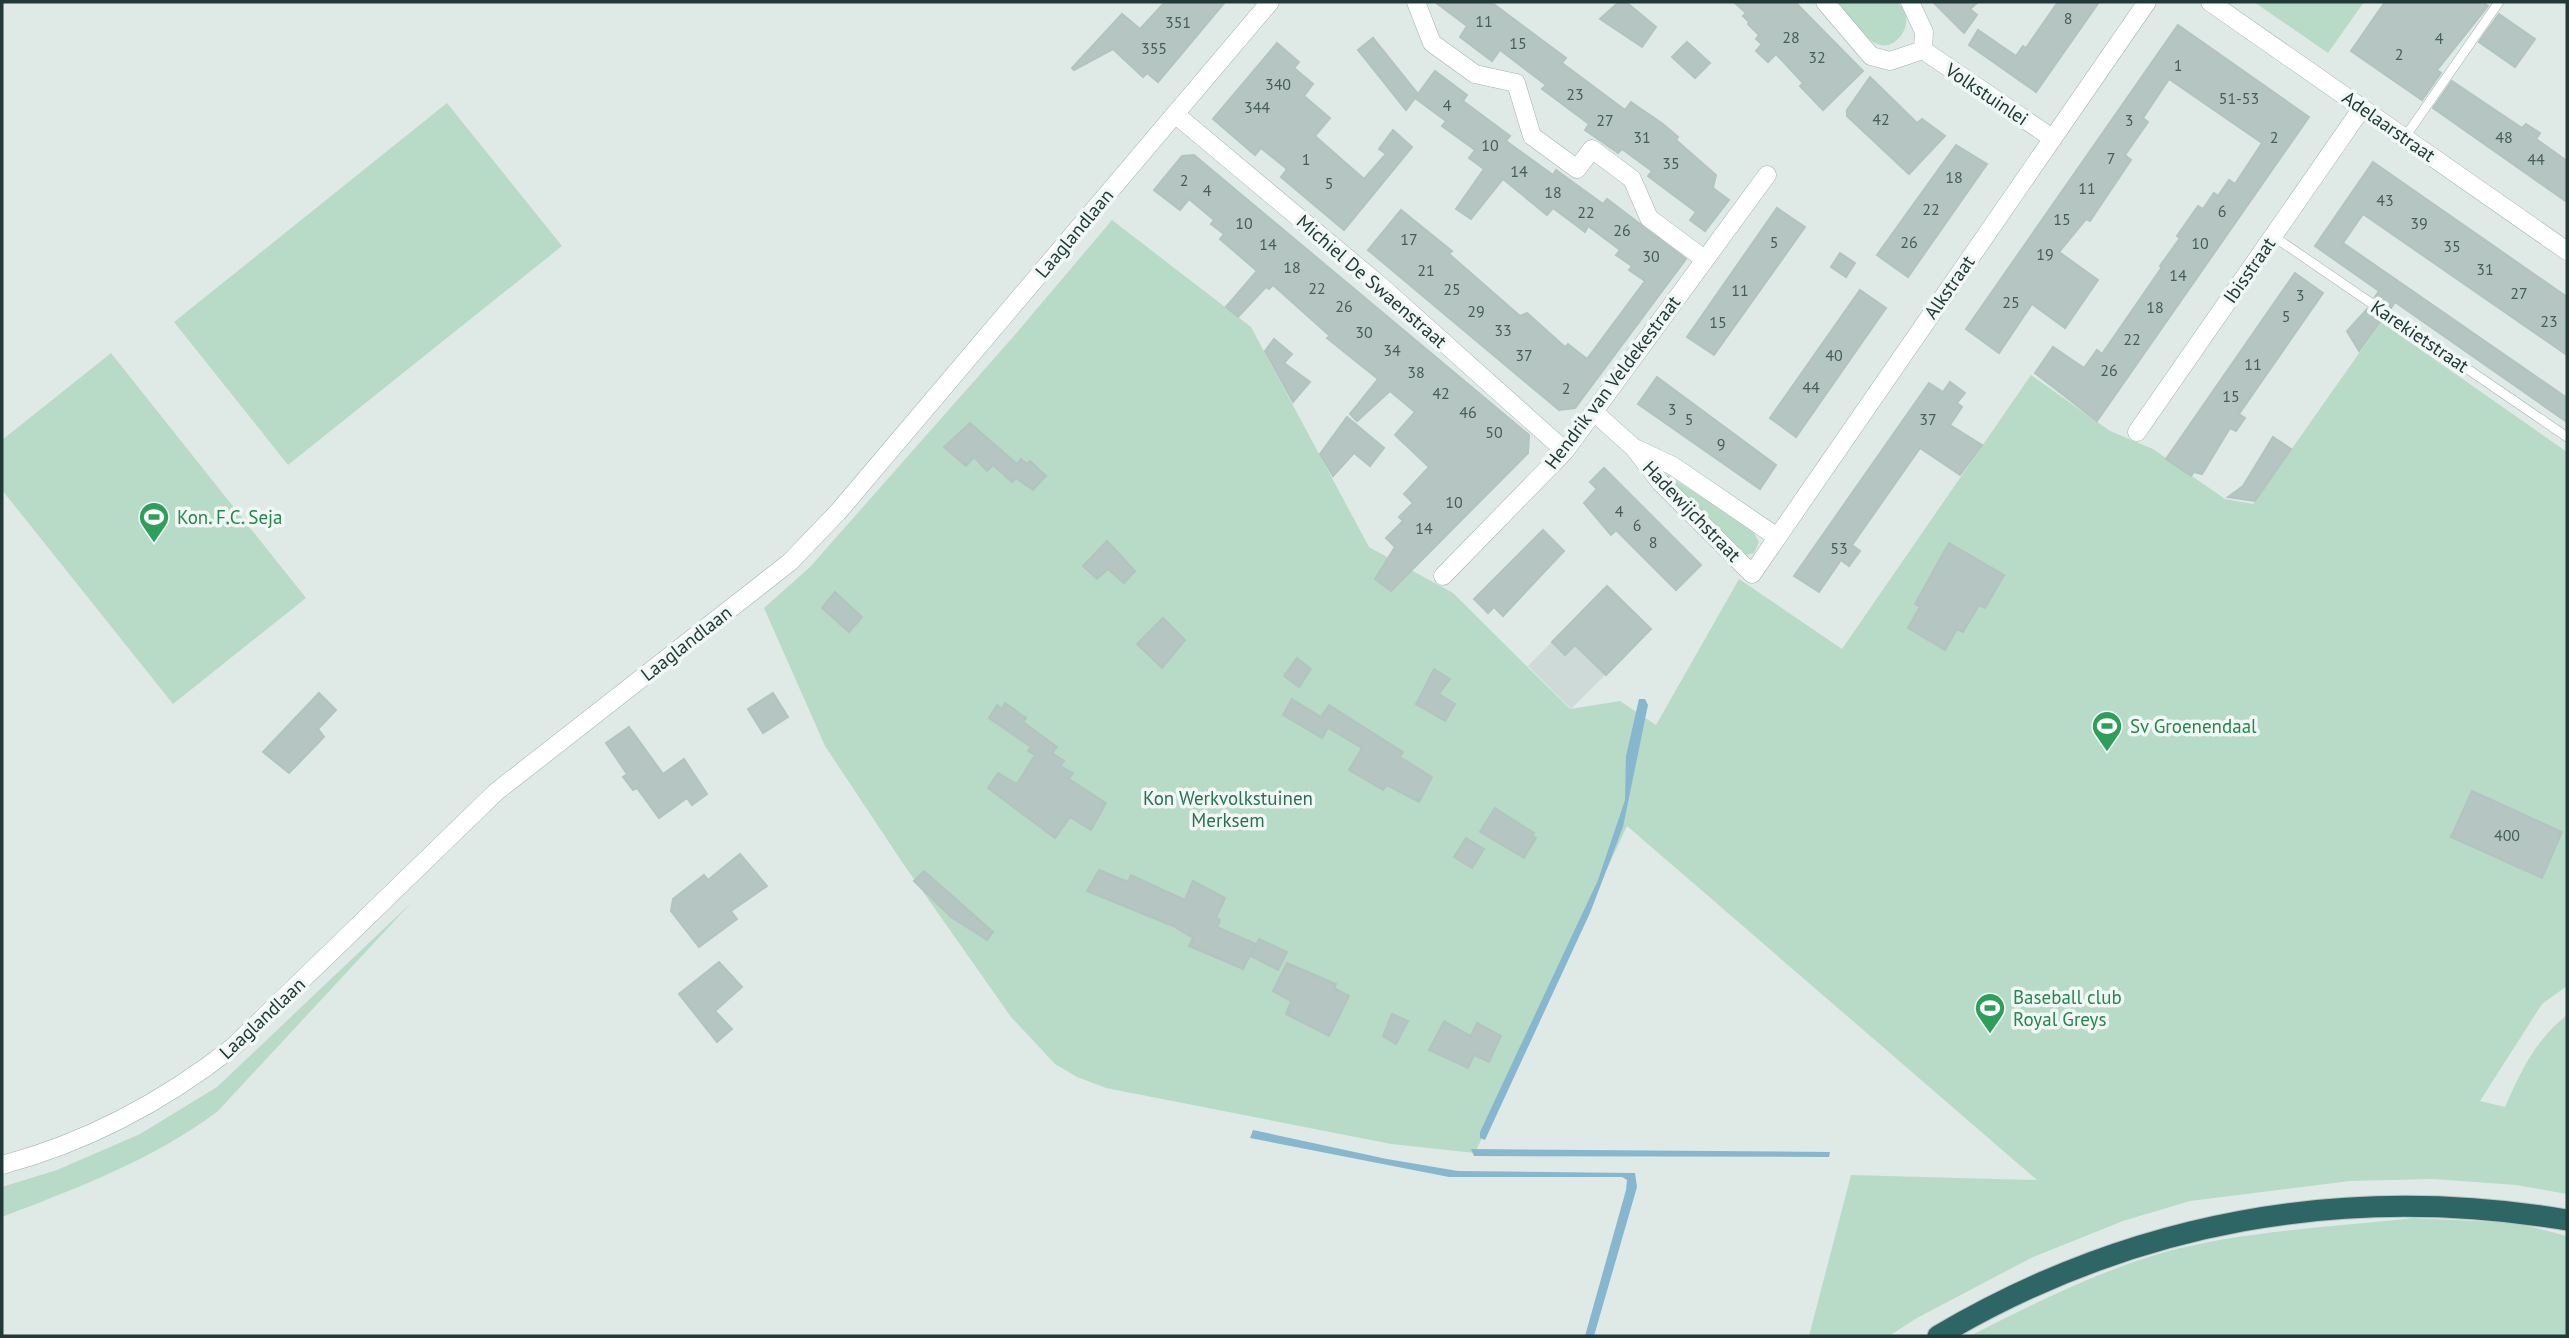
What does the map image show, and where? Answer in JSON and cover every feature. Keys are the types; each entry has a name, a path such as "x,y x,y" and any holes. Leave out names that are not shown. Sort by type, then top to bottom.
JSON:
{"highway":[{"path":"1938,1336 2058,1275 2129,1248 2225,1223 2325,1208 2411,1205 2477,1209 2567,1220"}],"street":[{"name":"Laaglandlaan","path":"2,1165 50,1152 120,1121 190,1081 233,1048 496,792 790,562 838,512 1270,2"},
{"path":"1416,2 1432,43 1475,74 1516,83 1532,136 1577,169 1592,149 1632,179 1649,218 1704,258"},
{"path":"1825,2 1871,56 1890,61 1923,50 1924,32 1910,2"},
{"name":"Alkstraat","path":"1752,574 2147,2"},
{"name":"Adelaarstraat","path":"2210,2 2567,251"},
{"name":"Volkstuinlei","path":"1923,50 2052,138"},
{"name":"Ibisstraat","path":"2137,432 2362,108"},
{"name":"Michiel De Swaenstraat","path":"1175,114 1383,288 1565,451"},
{"name":"Hendrik van Veldekestraat","path":"1444,576 1565,451 1767,175"},
{"name":"Hadewijchstraat","path":"1594,412 1634,448 1660,482 1752,574"},
{"name":"Hadewijchstraat","path":"1634,448 1672,466 1777,537"}],"lane":[{"path":"2405,137 2499,2"},
{"name":"Karekietstraat","path":"2273,236 2567,437"}],"shaded area":[{"path":"1607,586 1651,629 1571,709 1528,666"}],"green space":[{"path":"1838,2 1898,2 1906,13 1905,29 1899,38 1890,44 1873,42 1857,27"},
{"path":"2254,2 2364,2 2328,53"},
{"path":"447,103 562,246 288,465 174,322"},
{"name":"Kon Werkvolkstuinen Merksem","path":"1112,220 1251,327 1369,547 1453,593 1570,709 1620,701 1656,725 1739,579 1842,649 2031,375 2110,431 2153,449 2225,499 2253,504 2381,322 2567,452 2567,986 2542,1004 2480,1101 2505,1107 2523,1068 2538,1045 2567,1015 2567,1194 2516,1185 2433,1179 2350,1181 2190,1201 2123,1221 2031,1258 1917,1318 1889,1336 1809,1336 1851,1175 2037,1180 1627,826 1475,1153 1391,1144 1106,1088 1077,1077 1055,1064 1011,1017 902,862 825,746 764,608 810,567 1013,337"},
{"name":"Kon. F.C. Seja","path":"111,353 306,598 173,704 2,490 2,440"},
{"path":"1668,475 1753,531 1759,542 1754,553 1743,556 1665,478"},
{"path":"412,902 218,1111 141,1158 86,1184 2,1217 2,1187 57,1170 140,1134 217,1087"},
{"path":"2413,1218 2517,1223 2567,1236 2567,1336 1970,1336 2090,1279 2165,1252 2256,1234"}],"water":[{"path":"1639,699 1645,699 1648,705 1623,827 1590,913 1485,1140 1480,1138 1480,1132 1598,880 1625,800 1626,756"},
{"path":"1253,1130 1387,1159 1458,1171 1635,1173 1637,1187 1594,1336 1585,1336 1627,1180 1622,1177 1449,1177 1250,1138"},
{"path":"1471,1149 1830,1152 1829,1157 1474,1156"}],"building":[{"path":"1165,2 1225,2 1158,82 1147,73 1143,77 1113,49 1074,70 1072,68 1122,14 1140,29"},
{"path":"1435,2 1491,2 1566,58 1562,63 1625,110 1631,102 1663,124 1678,137 1676,140 1716,175 1713,188 1729,200 1705,231 1690,220 1696,212 1648,176 1652,171 1622,149 1618,153 1585,130 1589,124 1542,89 1546,85 1500,50 1492,61 1460,37 1467,26"},
{"path":"1619,2 1626,2 1656,27 1642,47 1600,19"},
{"path":"1734,2 1795,2 1863,71 1823,110 1800,86 1803,83 1776,54 1768,62 1756,51 1762,44 1756,39 1759,35 1743,16 1746,13"},
{"path":"1933,2 1978,2 1970,9 1977,15 1964,33"},
{"path":"2058,2 2099,2 2036,92 1969,45 1978,30 2016,56 2023,46 2026,48"},
{"path":"2385,2 2482,2 2488,6 2437,70 2441,73 2422,100 2351,51"},
{"path":"2499,14 2535,39 2515,67 2479,42"},
{"path":"2178,25 2309,117 2097,421 2035,373 2053,347 2084,368 2097,350 2102,354 2162,267 2160,266 2180,238 2177,236 2198,206 2203,209 2214,193 2218,196 2229,180 2235,184 2262,143 2169,79 2143,118 2148,122 2125,155 2131,160 2090,221 2086,219 2059,252 2098,280 2065,328 2032,304 1999,353 1966,329"},
{"path":"1373,38 1418,94 1406,110 1358,50"},
{"path":"1687,42 1710,63 1695,78 1672,57"},
{"path":"1277,43 1299,62 1294,68 1313,84 1304,96 1330,118 1315,136 1364,179 1386,154 1379,149 1393,130 1412,147 1344,230 1281,177 1287,169 1261,148 1255,155 1213,119"},
{"path":"1435,71 1467,95 1463,101 1510,136 1506,141 1553,175 1556,170 1603,204 1607,199 1686,259 1575,408 1559,410 1368,250 1401,210 1452,251 1449,254 1520,316 1527,313 1565,347 1568,344 1587,359 1645,281 1629,270 1632,266 1616,255 1620,250 1588,226 1585,232 1553,208 1547,215 1503,179 1471,219 1456,209 1484,169 1469,158 1475,150 1442,126 1446,121 1415,98"},
{"path":"1870,77 1917,123 1922,119 1945,136 1909,174 1847,116 1847,110"},
{"path":"2452,81 2522,128 2526,124 2540,133 2536,139 2567,161 2567,202 2433,108"},
{"path":"1956,145 1987,164 1908,277 1877,255"},
{"path":"1194,155 1529,435 1528,453 1391,591 1375,579 1395,547 1386,538 1403,521 1399,517 1413,503 1404,494 1429,467 1395,435 1415,412 1390,391 1357,421 1350,414 1378,379 1327,338 1330,336 1273,285 1269,289 1266,287 1238,317 1226,307 1257,271 1220,239 1224,234 1211,224 1214,220 1189,199 1180,210 1154,190 1182,156"},
{"path":"2373,162 2567,297 2567,355 2363,214 2343,243 2567,398 2567,422 2395,302 2391,308 2375,297 2379,291 2315,246"},
{"path":"1777,208 1805,227 1714,355 1687,337"},
{"path":"1840,253 1855,263 1846,277 1831,267"},
{"path":"2295,273 2323,293 2239,414 2245,418 2236,431 2230,428 2202,474 2194,472 2191,476 2166,459"},
{"path":"1860,290 1886,308 1796,437 1770,418"},
{"path":"2367,309 2382,319 2359,351 2347,331"},
{"path":"1274,339 1292,354 1284,363 1310,382 1293,402 1265,351"},
{"path":"1657,377 1776,465 1760,489 1638,404"},
{"path":"1950,382 1965,393 1957,403 1962,407 1950,425 1982,445 1960,475 1920,448 1852,545 1860,551 1849,566 1841,560 1819,592 1794,576 1929,383 1943,392"},
{"path":"1347,417 1384,448 1370,466 1354,453 1333,476 1320,454"},
{"path":"970,423 1017,464 1021,459 1027,464 1030,461 1046,476 1033,490 1016,478 1012,482 993,465 987,471 974,457 966,466 944,447"},
{"path":"2273,437 2291,449 2255,501 2228,497 2243,486"},
{"path":"1604,468 1701,565 1676,590 1616,530 1611,535 1584,503 1597,489 1590,482"},
{"path":"1543,530 1564,551 1503,616 1494,607 1488,613 1474,599"},
{"path":"1107,541 1135,571 1124,583 1108,569 1097,579 1083,566"},
{"path":"1949,543 2004,575 1985,608 1979,605 1963,632 1957,629 1945,650 1908,628 1920,607 1915,604"},
{"path":"1607,586 1651,629 1606,675 1575,645 1565,655 1552,642"},
{"path":"835,592 862,617 849,632 822,608"},
{"path":"1163,618 1185,640 1162,668 1137,644"},
{"path":"1297,658 1311,669 1299,687 1284,676"},
{"path":"1434,669 1450,679 1439,694 1455,704 1445,721 1416,704"},
{"path":"319,693 336,710 318,729 324,737 289,773 263,752"},
{"path":"773,693 788,717 763,733 748,709"},
{"path":"1292,699 1321,717 1329,705 1403,752 1400,757 1432,777 1419,802 1387,785 1383,790 1349,770 1362,748 1328,728 1322,738 1283,715"},
{"path":"1005,703 1026,718 1023,722 1057,747 1052,753 1064,761 1060,766 1073,773 1069,779 1106,803 1091,830 1070,817 1055,838 988,788 998,773 1017,784 1035,755 1028,751 1031,747 989,718 997,705 1002,709"},
{"path":"629,727 663,774 684,759 707,794 692,805 687,798 659,818 637,788 633,790 623,777 627,774 606,743"},
{"path":"2472,791 2562,832 2542,878 2451,837"},
{"path":"1495,808 1534,833 1532,836 1536,838 1524,858 1480,832"},
{"path":"1466,838 1484,849 1472,868 1454,857"},
{"path":"740,854 767,886 731,911 737,919 699,947 671,911 673,899 704,875 708,880"},
{"path":"1099,870 1128,882 1131,875 1185,900 1193,881 1225,898 1216,918 1220,920 1217,927 1256,944 1243,969 1189,946 1193,938 1173,926 1087,891"},
{"path":"924,871 993,932 987,940 951,917 914,881"},
{"path":"1259,939 1287,952 1278,970 1251,956"},
{"path":"719,962 742,987 715,1011 732,1029 717,1042 679,994"},
{"path":"1287,963 1336,984 1334,988 1349,996 1329,1036 1286,1014 1291,1001 1273,991"},
{"path":"1392,1014 1408,1021 1396,1044 1383,1036"},
{"path":"1444,1021 1471,1036 1477,1023 1501,1036 1489,1062 1474,1055 1468,1068 1429,1050"}],"place":[{"name":"Kon. F.C. Seja","path":"154,544"},
{"name":"Sv Groenendaal","path":"2107,753"},
{"name":"Baseball club Royal Greys","path":"1990,1035"}]}
